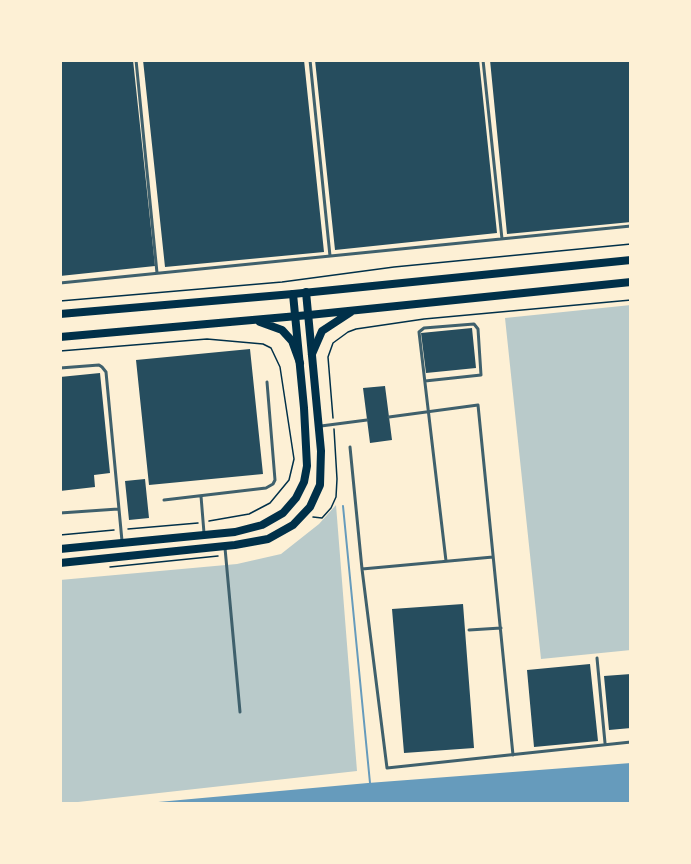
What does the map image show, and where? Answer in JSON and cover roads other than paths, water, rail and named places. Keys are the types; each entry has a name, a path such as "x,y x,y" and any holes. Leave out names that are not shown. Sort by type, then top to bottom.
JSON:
{"main road":[{"path":"60,314 293,294 631,260"},
{"path":"60,337 250,321 631,282"},
{"path":"60,563 224,547 268,539 293,525 310,507 320,485 321,451 306,292"},
{"path":"60,549 235,531 262,525 283,513 296,498 304,482 307,450 293,294"},
{"path":"312,354 322,331 354,310"},
{"path":"250,321 266,323 282,330 292,341 300,363"}],"lane":[{"path":"136,60 158,273"},
{"path":"310,60 330,256"},
{"path":"483,60 502,239"},
{"path":"60,283 631,226"},
{"path":"425,381 481,375 478,329 474,324 424,328 420,331 425,381 446,561"},
{"path":"60,368 99,365 106,372 122,543"},
{"path":"164,500 266,488 273,484 275,480 267,382"},
{"path":"389,417 478,405 513,755"},
{"path":"319,427 367,420"},
{"path":"350,447 362,569 387,768 631,742"},
{"path":"201,496 204,535"},
{"path":"60,513 118,509"},
{"path":"224,547 240,712"},
{"path":"362,569 493,558"},
{"path":"469,630 501,628"},
{"path":"597,658 605,744"}],"water":[{"path":"631,763 631,804 136,804 368,783"}],"waterway":[{"path":"343,506 370,783"}]}
